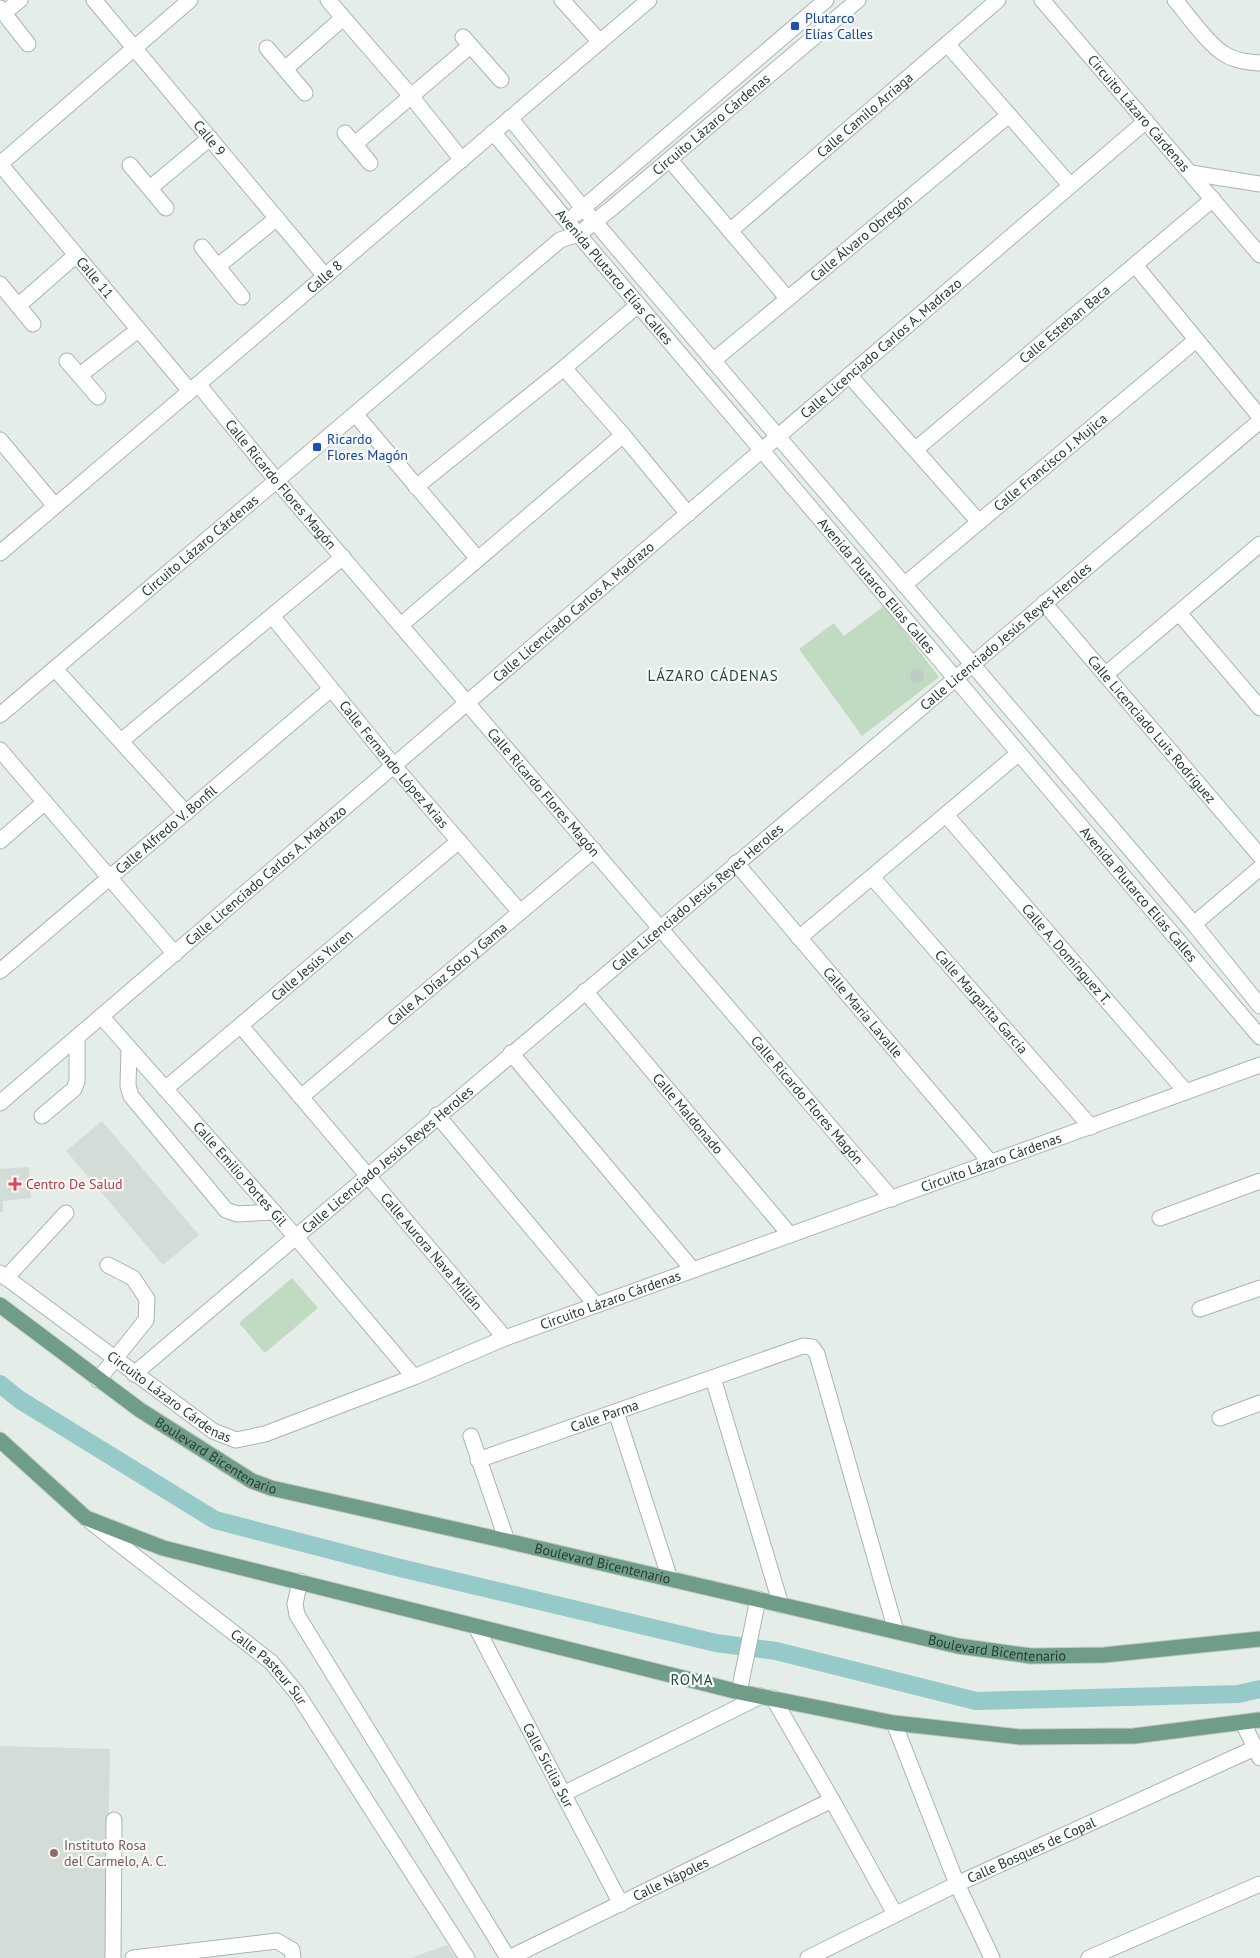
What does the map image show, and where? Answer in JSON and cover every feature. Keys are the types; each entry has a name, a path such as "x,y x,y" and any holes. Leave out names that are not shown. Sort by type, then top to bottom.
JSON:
{"main road":[{"name":"Boulevard Bicentenario","path":"0,1305 140,1410 252,1481 271,1488 958,1646 1031,1656 1104,1655 1260,1639"},
{"name":"Calle Pasteur Sur","path":"0,1440 86,1518"},
{"path":"86,1518 163,1548 739,1692 894,1723 1020,1737 1134,1736 1260,1720"}],"street":[{"path":"20,0 2,11 28,44"},
{"name":"Calle 9","path":"94,0 325,276"},
{"path":"0,164 190,0"},
{"path":"328,0 462,160"},
{"path":"562,0 600,42"},
{"name":"Calle 8","path":"0,553 649,0"},
{"name":"Circuito Lázaro Cárdenas","path":"560,240 567,221 826,0"},
{"name":"Circuito Lázaro Cárdenas","path":"0,715 560,240 579,234 595,222 858,0"},
{"name":"Calle Camilo Arriaga","path":"730,231 998,0"},
{"name":"Circuito Lázaro Cárdenas","path":"1042,0 1191,173 1260,184"},
{"path":"1175,0 1213,45 1225,55 1241,61 1260,63"},
{"path":"285,69 343,18"},
{"path":"370,163 350,139 410,96 466,41 501,80"},
{"path":"947,44 1070,185"},
{"path":"267,48 305,93"},
{"name":"Calle Álvaro Obregón","path":"714,360 1009,115"},
{"name":"Avenida Plutarco Elías Calles","path":"510,118 583,208 1194,924 1260,1006"},
{"name":"Calle Licenciado Carlos A. Madrazo","path":"0,1103 1146,121"},
{"name":"Avenida Plutarco Elías Calles","path":"494,132 638,305 1260,1037"},
{"path":"150,188 210,138"},
{"path":"670,160 788,299"},
{"name":"Calle 11","path":"0,164 138,330 194,388"},
{"path":"130,165 166,208"},
{"path":"1191,173 1260,255"},
{"name":"Calle Esteban Baca","path":"916,449 1213,199"},
{"path":"218,266 276,218"},
{"path":"202,247 242,297"},
{"path":"19,305 76,255"},
{"path":"1135,265 1260,417"},
{"path":"0,284 34,324"},
{"path":"416,487 564,368 638,305"},
{"path":"80,375 138,330"},
{"name":"Calle Francisco J. Mujica","path":"904,584 1196,340"},
{"path":"68,361 98,397"},
{"path":"564,368 623,435 688,514"},
{"path":"849,375 916,449 978,522"},
{"name":"Calle Ricardo Flores Magón","path":"194,388 468,702 892,1199"},
{"path":"356,415 478,559"},
{"name":"Calle Licenciado Jesús Reyes Heroles","path":"134,1374 437,1115 1260,420"},
{"path":"401,625 623,435"},
{"path":"0,440 55,506"},
{"path":"1105,675 1179,613 1257,552"},
{"path":"120,741 343,557"},
{"name":"Calle Licenciado Luis Rodríguez","path":"1044,603 1260,856"},
{"path":"1179,613 1260,708"},
{"name":"Calle Fernando López Arias","path":"272,616 394,766 520,912"},
{"path":"55,668 186,813"},
{"name":"Calle Alfredo V. Bonfil","path":"0,971 331,689"},
{"path":"0,750 175,954"},
{"path":"799,938 1019,753"},
{"path":"0,841 45,802"},
{"name":"Calle A. Domínguez T.","path":"946,815 1186,1092"},
{"name":"Calle Jesús Yuren","path":"166,1089 459,842"},
{"name":"Calle A. Díaz Soto y Gama","path":"301,1097 594,850"},
{"name":"Calle María Lavalle","path":"736,863 991,1163"},
{"path":"1194,924 1260,868"},
{"name":"Calle Margarita García","path":"872,877 1091,1127"},
{"name":"Calle Maldonado","path":"585,991 790,1235"},
{"name":"Calle Emilio Portes Gil","path":"102,1017 295,1236 414,1377"},
{"name":"Calle Aurora Nava Millán","path":"240,1026 506,1338"},
{"path":"42,1116 74,1089 77,1081 77,1038"},
{"path":"129,1048 128,1086 131,1096 226,1210 237,1214 274,1212"},
{"path":"511,1053 693,1270"},
{"name":"Circuito Lázaro Cárdenas","path":"3,1276 213,1431 236,1440 265,1434 414,1377 506,1338 1260,1065"},
{"path":"437,1115 596,1305"},
{"path":"1160,1218 1260,1181"},
{"path":"3,1276 66,1212"},
{"path":"98,1380 146,1320 147,1299 133,1278 108,1264"},
{"path":"1200,1309 1260,1288"},
{"name":"Calle Parma","path":"478,1460 803,1346 812,1348 817,1354 896,1631"},
{"path":"712,1378 782,1605"},
{"path":"1220,1418 1260,1402"},
{"path":"616,1412 670,1579"},
{"path":"470,1436 507,1541"},
{"name":"Calle Pasteur Sur","path":"86,1518 271,1662 297,1693 467,1958"},
{"path":"300,1581 295,1604 297,1615 508,1958"},
{"path":"739,1692 758,1599"},
{"name":"Calle Sicilia Sur","path":"476,1627 621,1904"},
{"path":"563,1794 767,1697 832,1800 895,1914"},
{"path":"894,1723 956,1884 992,1958"},
{"path":"1244,1723 1258,1753"},
{"name":"Calle Bosques de Copal","path":"808,1958 840,1951 895,1914 956,1884 1258,1753"},
{"name":"Calle Nápoles","path":"508,1958 832,1800"},
{"path":"113,1958 114,1820"},
{"path":"1089,1958 1260,1884"},
{"path":"133,1958 277,1941 292,1950 293,1958"}],"shaded area":[{"path":"102,1121 199,1235 163,1265 66,1151"},
{"name":"Centro De Salud","path":"29,1167 31,1198 3,1201 3,1212 0,1212 0,1169"},
{"name":"Instituto Rosa del Carmelo, A. C.","path":"0,1746 110,1749 106,1958 0,1958"},
{"path":"447,1945 456,1958 411,1958"}],"green space":[{"path":"884,606 939,677 862,736 799,649 834,623 844,636"},
{"path":"292,1278 318,1308 265,1353 239,1323"}],"building":[{"path":"917,669 922,671 924,676 922,681 917,683 912,681 910,676 912,671"}],"waterway":[{"path":"0,1384 20,1400 215,1520 396,1567 716,1643 776,1651 976,1701 1238,1694 1260,1689"}],"place":[{"name":"Plutarco Elías Calles","path":"795,26"},
{"name":"Ricardo Flores Magón","path":"317,447"},
{"name":"Centro De Salud","path":"15,1184"},
{"name":"Instituto Rosa del Carmelo, A. C.","path":"54,1853"}],"district":[{"name":"LÁZARO CÁDENAS","path":"713,675"},
{"name":"ROMA","path":"692,1679"}]}
